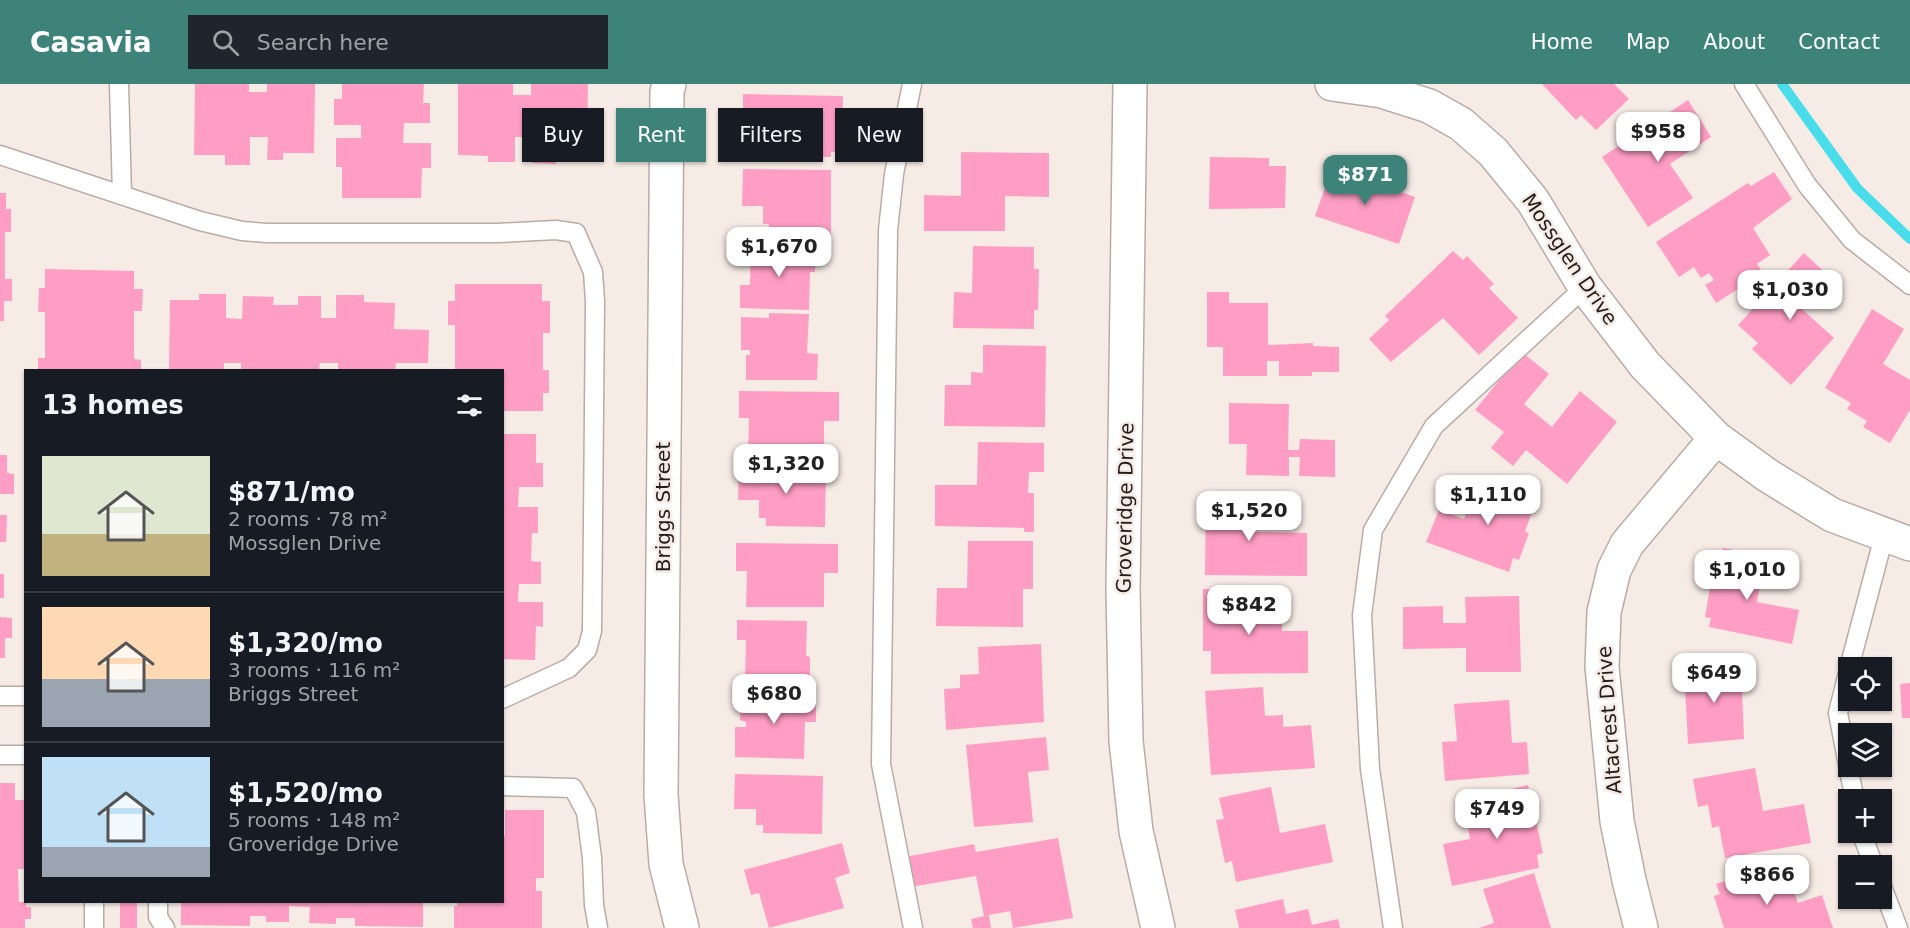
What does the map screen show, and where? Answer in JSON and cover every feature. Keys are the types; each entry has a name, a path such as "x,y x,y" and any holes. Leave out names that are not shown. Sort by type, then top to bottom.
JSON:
{"street":[{"name":"Briggs Street","path":"669,84 661,795 666,864 682,928"},
{"name":"Groveridge Drive","path":"1130,84 1123,590 1126,741 1136,831 1158,928"},
{"name":"Mossglen Drive","path":"1332,84 1382,91 1429,106 1461,124 1492,152 1533,201 1585,287 1645,365 1716,438 1767,475 1832,515 1897,540"},
{"name":"Altacrest Drive","path":"1641,928 1617,821 1602,667 1604,612 1614,570 1627,544 1716,438"}],"lane":[{"path":"118,84 122,195"},
{"path":"912,84 894,174 888,230 881,764 913,928"},
{"path":"1744,84 1807,186 1852,240 1910,285"},
{"path":"0,155 200,221 242,231 267,233 498,233 555,230 576,233 593,272 595,300 592,631 588,650 569,668 504,698"},
{"path":"1393,928 1368,745 1362,615 1374,530 1434,426 1585,287"},
{"path":"1854,657 1897,540"},
{"path":"0,696 24,696"},
{"path":"0,755 24,755"},
{"path":"504,786 573,788 586,812 598,928"},
{"path":"94,903 94,928"},
{"path":"158,903 158,917 165,928"},
{"path":"1891,909 1898,928"}],"building":[{"path":"195,84 249,84 249,92 267,92 267,84 315,84 314,153 283,153 283,160 267,160 268,137 250,137 250,165 225,165 225,155 194,155"},
{"path":"342,84 424,84 423,103 430,103 430,123 404,123 403,143 431,143 431,168 422,168 421,198 342,198 342,167 336,167 336,138 361,138 361,125 334,125 334,99 342,99"},
{"path":"458,84 513,84 513,95 531,95 531,84 588,84 588,108 522,108 522,137 515,137 515,162 488,162 488,156 458,155"},
{"path":"1542,84 1614,84 1629,99 1596,130 1581,115 1576,120"},
{"path":"743,94 843,96 843,108 835,108 835,152 831,152 831,157 823,157 823,108 743,108"},
{"path":"1688,100 1711,137 1670,164 1693,198 1648,227 1602,157"},
{"path":"961,152 1049,153 1049,197 1005,196 1005,231 924,231 924,195 961,196"},
{"path":"1210,157 1269,158 1269,166 1286,166 1285,208 1209,209"},
{"path":"556,162 556,164 532,163"},
{"path":"1332,168 1415,197 1399,244 1315,216"},
{"path":"743,169 831,170 831,235 769,235 769,224 763,224 763,206 742,206"},
{"path":"1774,172 1792,199 1753,228 1770,255 1757,264 1763,273 1716,303 1705,285 1714,280 1709,273 1701,278 1694,267 1679,277 1656,242 1748,183 1751,186"},
{"path":"0,193 6,193 6,209 11,209 11,232 5,232 5,279 12,279 12,301 4,301 4,321 0,321"},
{"path":"751,245 816,246 815,272 810,272 809,310 740,308 740,285 750,285"},
{"path":"973,246 1034,247 1034,269 1039,269 1038,310 1034,310 1034,329 953,328 954,292 972,293"},
{"path":"1453,251 1463,260 1467,256 1494,284 1489,288 1518,318 1479,355 1443,318 1391,362 1369,339 1389,320 1385,316"},
{"path":"1804,253 1832,279 1803,310 1834,338 1791,385 1752,349 1758,343 1738,325"},
{"path":"45,269 134,271 134,289 143,289 142,311 134,311 134,359 141,360 141,369 38,369 38,358 45,358 45,312 38,312 39,288 45,288"},
{"path":"455,284 542,284 542,301 550,301 550,333 543,333 543,370 549,370 549,393 543,393 543,411 504,411 504,369 455,369 455,325 448,325 448,301 455,301"},
{"path":"1207,292 1229,292 1229,303 1268,303 1268,345 1313,343 1313,346 1339,347 1339,372 1312,372 1312,376 1279,376 1279,361 1267,361 1267,376 1223,376 1223,347 1207,347"},
{"path":"199,294 226,294 226,318 242,319 243,296 274,297 273,305 298,305 298,296 321,296 321,318 336,318 336,295 364,295 364,302 395,303 394,329 429,330 428,363 396,363 395,369 338,369 338,363 320,363 319,369 241,369 241,363 224,363 224,369 169,369 170,300 199,300"},
{"path":"1872,309 1904,329 1883,364 1910,380 1910,410 1890,443 1863,427 1867,421 1847,409 1851,403 1825,388"},
{"path":"769,313 809,314 807,353 818,354 817,380 746,380 746,355 750,355 750,350 741,350 741,317 769,318"},
{"path":"983,345 1046,346 1045,427 944,426 945,385 971,385 971,372 983,373"},
{"path":"1522,352 1549,374 1524,404 1552,427 1580,391 1617,422 1567,484 1526,450 1513,466 1491,448 1504,432 1475,410"},
{"path":"739,391 839,392 839,421 824,421 824,456 748,456 749,418 739,418"},
{"path":"1229,403 1289,404 1288,450 1299,450 1300,439 1335,440 1335,477 1299,476 1300,457 1289,457 1289,476 1246,475 1247,444 1229,444"},
{"path":"504,434 536,434 536,463 543,463 543,487 519,487 518,507 538,507 538,533 532,533 531,561 541,562 541,584 519,584 518,602 543,602 543,627 536,626 535,660 504,659"},
{"path":"978,442 1044,443 1044,472 1029,472 1028,493 1034,493 1034,532 1024,532 1024,528 935,526 935,485 977,485"},
{"path":"0,455 7,455 7,473 14,474 14,494 0,494"},
{"path":"739,467 826,468 825,527 766,526 766,518 759,518 759,500 738,500"},
{"path":"1496,479 1538,494 1525,532 1529,533 1519,560 1513,558 1509,572 1426,542 1439,510 1464,519 1476,487 1491,492"},
{"path":"1206,495 1256,496 1255,532 1307,533 1307,576 1205,575"},
{"path":"0,515 7,515 6,542 0,542"},
{"path":"968,541 1033,541 1033,589 1023,589 1023,627 936,626 937,588 967,588"},
{"path":"736,543 838,544 838,573 824,573 824,607 746,607 747,571 736,571"},
{"path":"1723,548 1766,556 1757,602 1799,610 1792,644 1709,627 1711,618 1705,617 1712,576 1718,577"},
{"path":"0,574 4,574 4,598 0,598"},
{"path":"1203,589 1259,589 1259,614 1282,614 1282,631 1308,631 1308,673 1211,674 1211,651 1203,651"},
{"path":"1519,596 1521,672 1466,672 1466,648 1403,649 1403,607 1443,606 1443,623 1466,623 1465,597"},
{"path":"0,617 12,618 12,638 5,638 5,658 0,658"},
{"path":"737,620 807,621 806,656 810,657 810,682 745,681 746,640 737,640"},
{"path":"1041,644 1044,722 946,730 944,689 960,688 960,675 979,674 978,647"},
{"path":"1741,665 1744,739 1688,744 1684,668"},
{"path":"1910,683 1910,718 1902,718 1900,684"},
{"path":"1263,687 1265,716 1283,715 1283,727 1311,725 1315,768 1211,775 1205,691"},
{"path":"741,693 816,695 816,722 805,722 804,759 735,757 735,727 746,727 746,722 740,720"},
{"path":"1509,700 1512,743 1527,742 1529,774 1445,781 1442,742 1457,741 1454,704"},
{"path":"1046,737 1049,770 1028,772 1033,822 974,827 966,745"},
{"path":"1755,768 1763,811 1804,804 1811,843 1725,858 1719,826 1712,828 1708,805 1698,807 1693,779"},
{"path":"735,774 823,776 822,834 763,833 763,825 756,825 756,809 734,809"},
{"path":"0,783 15,783 15,800 24,800 24,869 18,869 19,902 26,903 26,907 31,907 31,919 25,919 25,928 0,928"},
{"path":"1528,785 1543,853 1537,855 1539,868 1452,886 1443,844 1470,839 1467,821 1483,818 1478,797"},
{"path":"1271,787 1280,833 1325,824 1333,862 1236,882 1232,861 1225,863 1216,820 1224,819 1219,798"},
{"path":"505,810 544,810 544,878 536,878 536,891 542,891 542,928 454,928 454,906 457,906 457,903 504,903"},
{"path":"1058,838 1073,918 1013,928 1010,911 989,915 991,928 973,928 971,919 984,916 976,876 910,887 905,857 974,844 976,852"},
{"path":"842,843 850,873 835,878 844,908 769,928 759,893 751,895 744,870"},
{"path":"1766,868 1775,895 1793,889 1798,903 1822,895 1833,928 1724,928 1714,896 1720,894 1716,884"},
{"path":"1534,873 1551,928 1479,928 1494,923 1483,889"},
{"path":"1283,899 1286,914 1308,909 1312,925 1338,919 1340,928 1239,928 1235,910"},
{"path":"120,903 137,903 137,928 120,928"},
{"path":"181,903 423,903 423,927 355,926 355,918 336,918 336,924 309,923 310,907 289,906 289,922 266,922 266,916 250,916 250,926 181,925"}],"waterway":[{"path":"1782,84 1857,188 1910,239"}]}
